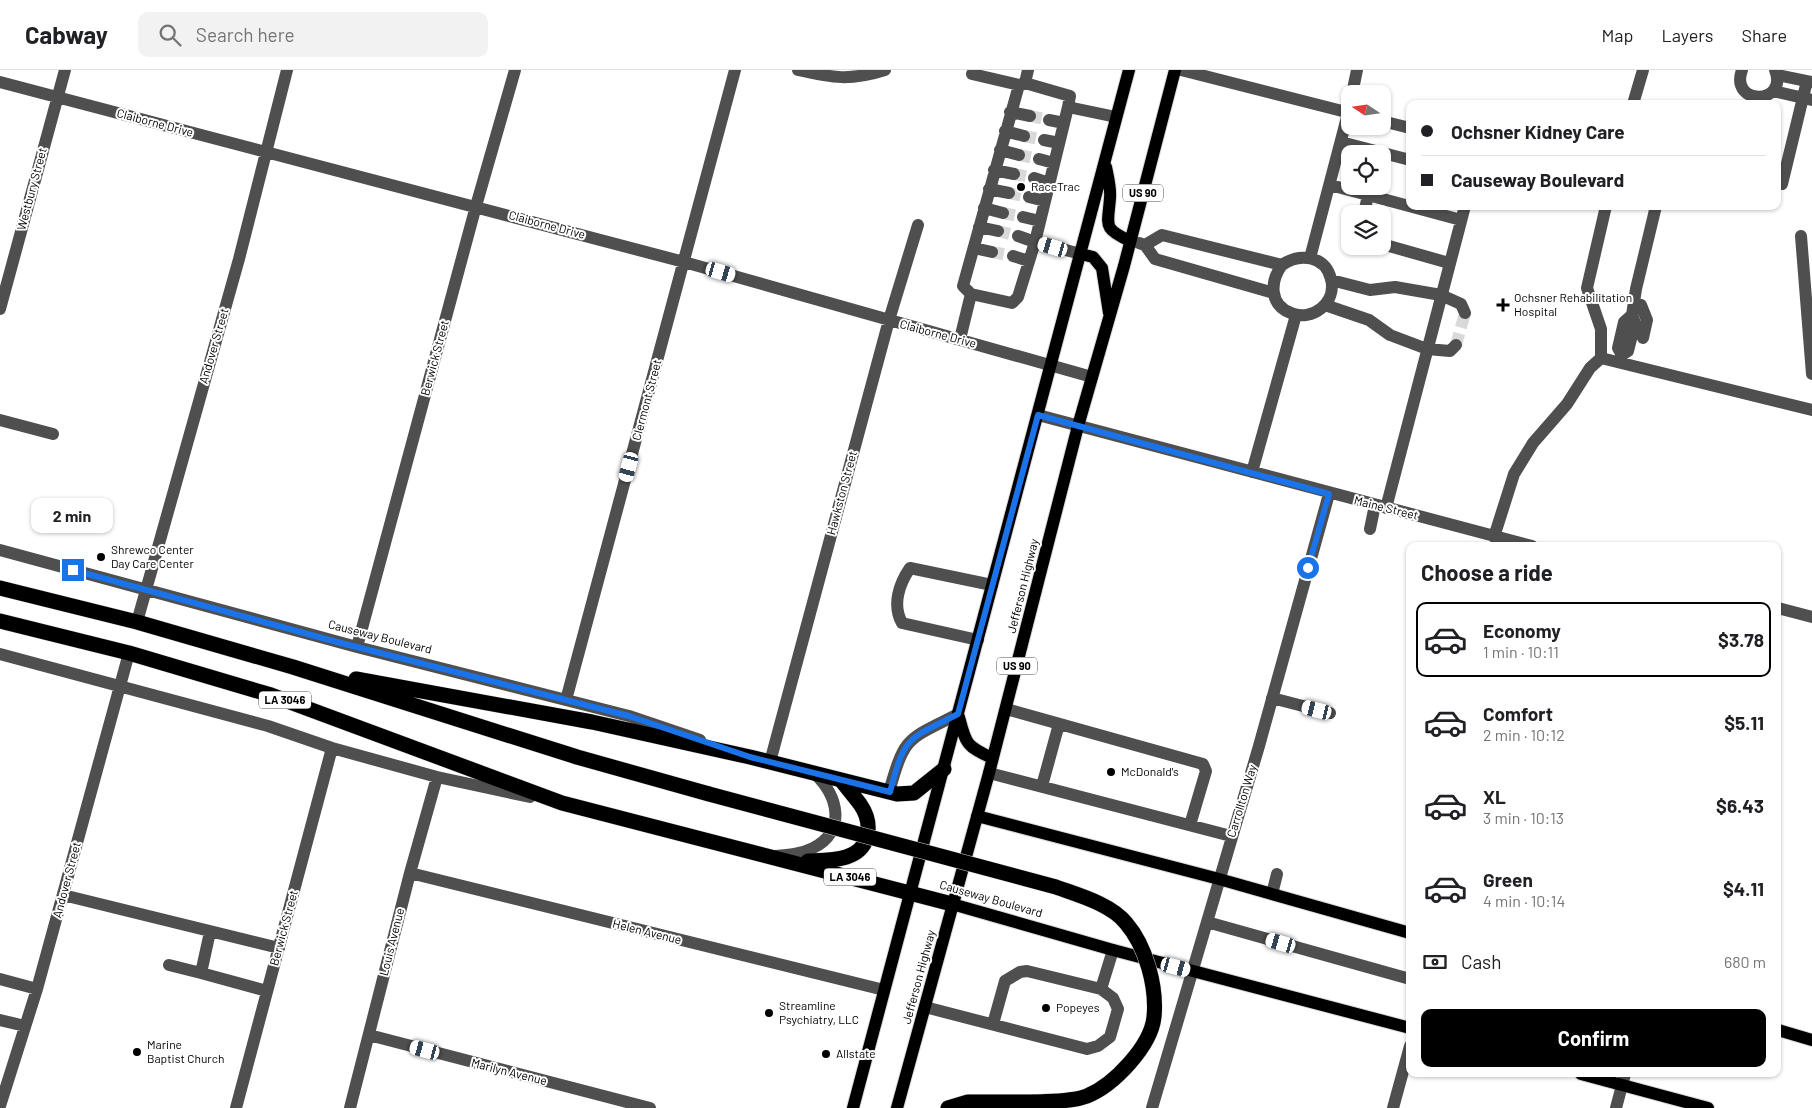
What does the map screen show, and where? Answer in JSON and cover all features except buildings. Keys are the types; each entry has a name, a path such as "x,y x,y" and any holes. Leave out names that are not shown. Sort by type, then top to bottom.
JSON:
{"highway":[{"path":"0,588 137,622 293,667 577,758 1056,887 1093,900 1126,922 1143,952 1152,986 1154,1018 1146,1040 1129,1063 1108,1084 1087,1096 1034,1102 968,1102 948,1108"},
{"name":"Causeway Boulevard","path":"0,621 129,653 271,695 562,803 952,904"},
{"path":"293,667 592,722 750,757 890,792 914,793 944,769"},
{"path":"789,861 832,860 861,850 868,833 867,817 860,804 840,780"}],"main road":[{"path":"853,1108 1129,70"},
{"name":"Jefferson Highway","path":"897,1108 989,773 1078,426 1130,241 1175,70"},
{"path":"1105,159 1110,197 1106,221 1108,228 1113,233 1130,241"},
{"path":"1080,254 1093,257 1102,268 1109,316"},
{"path":"958,714 965,742 975,750 992,758"},
{"path":"977,816 1219,879 1406,931"},
{"name":"Causeway Boulevard","path":"952,904 1113,950 1406,1027"},
{"path":"1781,1031 1812,1040"},
{"path":"1607,1077 1624,1079 1708,1108"}],"street":[{"name":"Westbury Street","path":"0,309 65,70"},
{"name":"Andover Street","path":"137,622 238,259 287,70"},
{"name":"Berwick Street","path":"357,646 476,206 515,70"},
{"name":"Clermont Street","path":"566,700 735,70"},
{"path":"798,70 835,79 865,76 885,70"},
{"path":"1181,70 1341,109"},
{"path":"1354,85 1356,70"},
{"path":"1634,100 1643,70"},
{"path":"1742,70 1740,81 1746,93 1757,98 1764,97 1773,91 1777,84 1776,72 1809,82 1807,99 1781,184"},
{"path":"972,74 1024,79 1070,96 1035,242 1018,297 1012,303 971,294 963,286 1010,112 1024,79"},
{"name":"Claiborne Drive","path":"0,82 684,262 1092,377"},
{"path":"1773,91 1807,99"},
{"path":"1068,107 1116,117"},
{"path":"1010,112 1030,116"},
{"path":"1049,120 1064,123"},
{"path":"1391,124 1406,127"},
{"path":"1005,131 1024,136"},
{"path":"1310,258 1343,135"},
{"path":"1044,140 1059,143"},
{"path":"1341,142 1406,159"},
{"path":"1000,150 1019,154"},
{"path":"1039,159 1054,163"},
{"path":"994,170 1014,174"},
{"path":"1034,178 1049,183"},
{"path":"1330,185 1341,188"},
{"path":"990,189 1009,193"},
{"path":"1366,205 1368,195 1406,205"},
{"path":"1029,197 1045,202"},
{"path":"984,208 1003,213"},
{"path":"1424,210 1461,220"},
{"path":"1370,529 1381,506 1427,349 1464,210"},
{"path":"1601,358 1601,329 1587,288 1605,210"},
{"path":"1621,359 1628,350 1635,323 1633,309 1636,289 1655,210"},
{"path":"1023,217 1040,221"},
{"name":"Hawkston Street","path":"770,762 889,320 918,225"},
{"path":"979,227 998,231"},
{"path":"1145,245 1162,235 1282,265"},
{"path":"1018,236 1080,254"},
{"path":"1801,236 1812,374"},
{"path":"1130,241 1145,245 1155,259 1274,293"},
{"path":"1391,247 1449,263"},
{"path":"974,248 992,252"},
{"path":"1013,256 1029,260"},
{"path":"1298,257 1310,258 1325,268 1331,280 1330,297 1325,305 1316,312 1307,316 1296,316 1281,307 1274,293 1273,281 1282,265 1298,257"},
{"path":"1331,280 1370,290 1394,287 1441,294 1461,304 1465,313"},
{"path":"960,340 971,294"},
{"path":"1325,305 1369,320 1390,335 1427,349 1450,351 1456,345"},
{"path":"1633,309 1641,305 1646,320 1643,338"},
{"path":"1252,472 1296,316"},
{"path":"1494,537 1514,474 1528,450 1567,404 1590,368 1601,358 1621,359 1812,410"},
{"name":"Maine Street","path":"1038,415 1515,542"},
{"path":"0,420 53,434"},
{"name":"Carrollton Way","path":"1152,1108 1272,698 1329,494"},
{"name":"Causeway Boulevard","path":"0,550 146,591 629,716 750,757"},
{"path":"978,640 902,623 896,613 898,597 903,578 910,568 992,585"},
{"path":"1781,609 1812,617"},
{"name":"Andover Street","path":"0,1106 6,1069 26,1026 37,989 129,653"},
{"name":"Causeway Boulevard","path":"0,654 268,726 332,748 437,777 562,803"},
{"path":"1272,698 1330,713"},
{"path":"1006,709 1202,764 1206,772 1190,825"},
{"path":"890,792 899,757 910,740 958,714"},
{"path":"1042,786 1059,724"},
{"name":"Berwick Street","path":"236,1108 332,748"},
{"path":"989,773 1231,836"},
{"path":"770,856 795,854 811,849 825,840 831,832 835,820 835,804 825,784 815,774"},
{"name":"Louis Avenue","path":"350,1108 410,873 437,777"},
{"name":"Helen Avenue","path":"410,873 884,990"},
{"path":"1272,894 1277,874"},
{"path":"63,895 279,948"},
{"path":"1207,922 1406,978"},
{"path":"200,973 210,932"},
{"path":"1101,989 1113,950"},
{"path":"170,965 267,991"},
{"path":"925,1007 1087,1049 1098,1046 1110,1037 1118,1009 1113,998 1101,989 1028,971 1020,972 1005,981 993,1024"},
{"path":"0,979 37,989"},
{"path":"0,1020 26,1026"},
{"name":"Marilyn Avenue","path":"369,1035 650,1108"},
{"path":"1393,1108 1406,1061"},
{"path":"1616,1108 1624,1079"}],"tunnel":[{"path":"1030,116 1049,120"},
{"path":"1024,136 1044,140"},
{"path":"1019,155 1039,159"},
{"path":"1014,174 1034,178"},
{"path":"1009,193 1029,197"},
{"path":"1003,213 1023,217"},
{"path":"998,231 1018,236"},
{"path":"992,252 1013,256"},
{"path":"1456,345 1465,313"}],"place":[{"name":"RaceTrac","path":"1021,187"},
{"name":"Ochsner Rehabilitation Hospital","path":"1503,305"},
{"name":"Shrewco Center Day Care Center","path":"101,557"},
{"name":"McDonald's","path":"1111,772"},
{"name":"Popeyes","path":"1046,1008"},
{"name":"Streamline Psychiatry, LLC","path":"769,1013"},
{"name":"Marine Baptist Church","path":"137,1052"},
{"name":"Allstate","path":"826,1054"}],"route":[{"path":"73,570 337,642 629,716 750,757 890,792 899,757 910,740 958,714 1038,415 1329,494 1308,568"}]}
